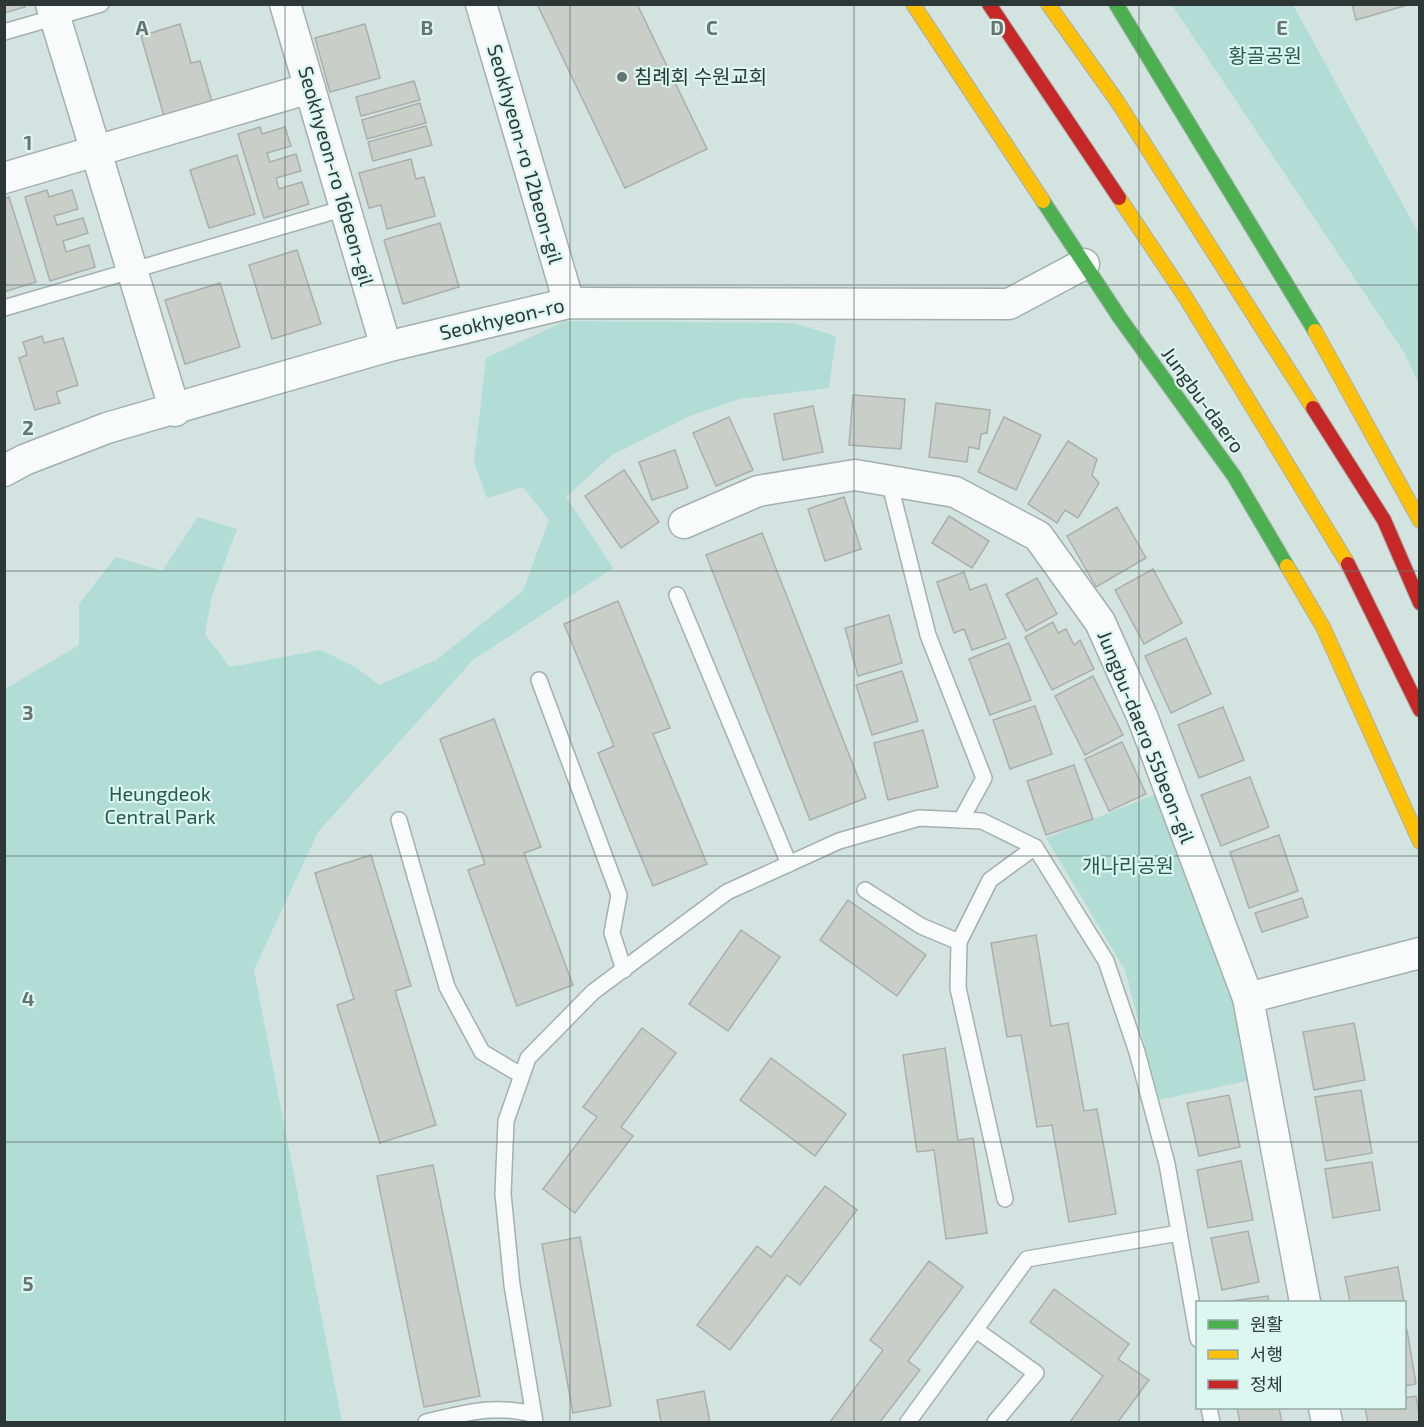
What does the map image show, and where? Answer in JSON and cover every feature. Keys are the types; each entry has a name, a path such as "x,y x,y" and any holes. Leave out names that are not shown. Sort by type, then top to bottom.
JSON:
{"main road":[{"name":"Jungbu-daero","path":"914,4 1084,264 1234,476 1323,627 1419,842"},
{"path":"989,4 1186,298 1339,546 1419,710"},
{"path":"1048,4 1117,101 1384,520 1419,603"},
{"path":"1116,4 1291,288 1419,521"}],"street":[{"name":"Seokhyeon-ro 16beon-gil","path":"285,4 386,347"},
{"name":"Seokhyeon-ro 12beon-gil","path":"481,4 569,303"},
{"path":"53,11 175,411"},
{"path":"4,178 310,88"},
{"name":"Seokhyeon-ro","path":"4,471 24,460 107,428 175,411 386,347 569,303 1009,304 1084,264"},
{"name":"Jungbu-daero 55beon-gil","path":"684,523 758,491 855,475 955,492 1038,536 1100,622 1142,716 1248,998 1305,1301"},
{"path":"1248,998 1419,953"}],"lane":[{"path":"4,32 53,11 100,4"},
{"path":"4,308 345,208"},
{"path":"889,481 928,635 984,778 961,820"},
{"path":"677,595 789,864"},
{"path":"539,680 619,895 612,933 624,970"},
{"path":"426,1422 472,1411 507,1408 534,1418 512,1285 503,1194 506,1121 528,1058 593,992 727,892 839,841 919,818 982,821 1035,847 1106,961 1137,1052 1167,1164 1196,1333"},
{"path":"399,820 447,987 482,1052 521,1075"},
{"path":"1005,1199 958,988 959,942 990,880 1035,847"},
{"path":"865,890 921,926 959,942"},
{"path":"908,1422 1027,1258 1179,1233"},
{"path":"976,1330 1036,1372 995,1422"}],"green space":[{"name":"황골공원","path":"1172,5 1293,5 1419,234 1419,384 1405,354"},
{"name":"Heungdeok Central Park","path":"565,321 793,323 836,336 829,388 739,399 690,416 612,455 566,497 613,568 473,660 318,832 254,970 342,1422 5,1422 5,689 79,645 79,604 116,557 162,571 198,517 237,529 211,599 205,634 230,667 321,650 357,668 379,685 436,660 523,591 549,520 523,487 487,498 474,462 486,358"},
{"name":"개나리공원","path":"1158,793 1239,1001 1251,1080 1159,1100 1125,970 1046,838"}],"building":[{"path":"4,4 24,4 25,7 4,13"},
{"name":"침례회 수원교회","path":"537,4 637,4 707,149 625,188"},
{"path":"1352,4 1411,4 1356,20"},
{"path":"180,24 191,63 200,61 212,102 164,116 141,36"},
{"path":"365,24 380,78 330,92 315,38"},
{"path":"414,81 420,100 361,116 356,97"},
{"path":"420,103 426,123 367,139 362,120"},
{"path":"426,126 432,145 373,161 368,142"},
{"path":"260,127 262,134 285,127 291,146 267,153 270,162 296,154 301,171 276,178 279,189 302,182 309,204 264,218 238,134"},
{"path":"237,155 255,214 209,228 190,170"},
{"path":"411,159 416,179 424,177 435,216 387,229 381,205 369,208 359,173"},
{"path":"47,190 49,197 72,190 78,209 54,216 57,225 83,218 88,233 63,241 66,252 89,245 95,267 50,281 25,197"},
{"path":"9,197 36,282 4,292 4,199"},
{"path":"440,223 459,287 403,304 384,240"},
{"path":"297,250 321,324 272,339 249,265"},
{"path":"220,283 240,347 185,364 165,300"},
{"path":"42,336 44,343 63,338 78,385 56,392 60,403 35,410 19,358 27,355 23,342"},
{"path":"853,395 905,399 901,449 849,445"},
{"path":"936,403 990,410 987,433 981,434 979,449 969,447 967,462 929,457"},
{"path":"813,406 823,452 783,460 774,414"},
{"path":"729,417 753,470 716,486 693,433"},
{"path":"1004,417 1041,435 1016,490 978,472"},
{"path":"1068,441 1097,459 1092,475 1099,483 1078,518 1065,510 1057,523 1028,504"},
{"path":"675,450 688,488 652,500 639,462"},
{"path":"624,470 659,522 621,548 585,496"},
{"path":"844,497 861,549 825,561 808,509"},
{"path":"1117,507 1146,558 1096,587 1067,536"},
{"path":"949,516 989,541 972,568 932,543"},
{"path":"762,533 866,798 810,820 706,555"},
{"path":"1153,569 1182,623 1144,644 1115,590"},
{"path":"964,572 970,590 986,584 1006,638 972,650 964,629 954,633 937,582"},
{"path":"1037,578 1057,614 1026,631 1006,594"},
{"path":"618,601 670,728 653,734 707,864 653,886 598,753 614,746 564,624"},
{"path":"889,615 902,663 858,676 845,628"},
{"path":"1053,622 1058,633 1066,629 1074,645 1080,640 1094,669 1052,690 1025,637"},
{"path":"1186,638 1211,694 1171,713 1145,656"},
{"path":"1009,643 1031,700 990,715 969,659"},
{"path":"902,671 918,721 872,735 856,685"},
{"path":"1093,676 1123,735 1085,755 1055,696"},
{"path":"1035,706 1052,754 1010,769 993,720"},
{"path":"1223,707 1244,760 1199,778 1178,725"},
{"path":"494,719 541,847 524,853 573,985 517,1006 468,870 485,864 440,739"},
{"path":"923,730 938,787 888,800 874,743"},
{"path":"1122,742 1146,794 1109,811 1085,759"},
{"path":"1074,765 1093,819 1046,835 1027,781"},
{"path":"1250,777 1269,827 1221,846 1201,795"},
{"path":"1279,835 1298,891 1249,908 1230,852"},
{"path":"371,855 411,986 395,991 436,1125 380,1143 337,1005 354,999 315,873"},
{"path":"1302,898 1308,917 1262,932 1255,913"},
{"path":"848,900 926,955 897,996 820,940"},
{"path":"741,930 780,957 728,1031 689,1004"},
{"path":"1036,935 1051,1026 1068,1023 1084,1111 1097,1109 1116,1214 1069,1222 1052,1125 1037,1127 1021,1035 1007,1037 991,943"},
{"path":"1354,1023 1365,1080 1314,1090 1303,1032"},
{"path":"642,1028 676,1053 621,1127 633,1136 575,1213 543,1189 597,1117 583,1107"},
{"path":"945,1048 958,1140 973,1138 987,1233 946,1239 934,1150 917,1152 903,1055"},
{"path":"771,1058 846,1114 815,1156 740,1100"},
{"path":"1361,1090 1372,1153 1326,1161 1315,1097"},
{"path":"1229,1095 1240,1147 1199,1156 1187,1103"},
{"path":"1241,1161 1253,1220 1208,1228 1197,1170"},
{"path":"1372,1162 1380,1210 1333,1218 1325,1169"},
{"path":"433,1165 480,1396 424,1407 377,1176"},
{"path":"825,1186 857,1210 800,1285 787,1275 730,1350 697,1325 757,1246 771,1257"},
{"path":"1248,1231 1259,1282 1222,1290 1211,1238"},
{"path":"580,1237 611,1406 573,1413 542,1244"},
{"path":"929,1261 963,1287 908,1361 920,1370 880,1422 830,1422 883,1350 870,1340"},
{"path":"1398,1267 1404,1301 1350,1301 1345,1277"},
{"path":"1054,1289 1129,1344 1118,1359 1149,1380 1118,1422 1070,1422 1103,1376 1030,1322"},
{"path":"1268,1296 1269,1301 1230,1301"},
{"path":"1406,1330 1416,1384 1406,1386"},
{"path":"704,1391 710,1422 661,1422 657,1400"},
{"path":"1416,1396 1420,1422 1368,1422 1365,1409 1406,1409 1406,1398"},
{"path":"1237,1409 1279,1409 1282,1422 1240,1422"}],"traffic: fast":[{"path":"1116,4 1315,331"},
{"path":"1043,201 1120,318 1234,476 1287,566"}],"traffic: slow":[{"path":"913,4 1043,201"},
{"path":"1048,4 1117,101 1313,408"},
{"path":"1119,198 1186,298 1348,564"},
{"path":"1315,331 1420,521"},
{"path":"1287,566 1323,627 1420,842"}],"traffic: jam":[{"path":"989,4 1119,198"},
{"path":"1313,408 1384,520 1420,603"},
{"path":"1348,564 1420,710"}],"place":[{"name":"침례회 수원교회","path":"622,77"}]}
